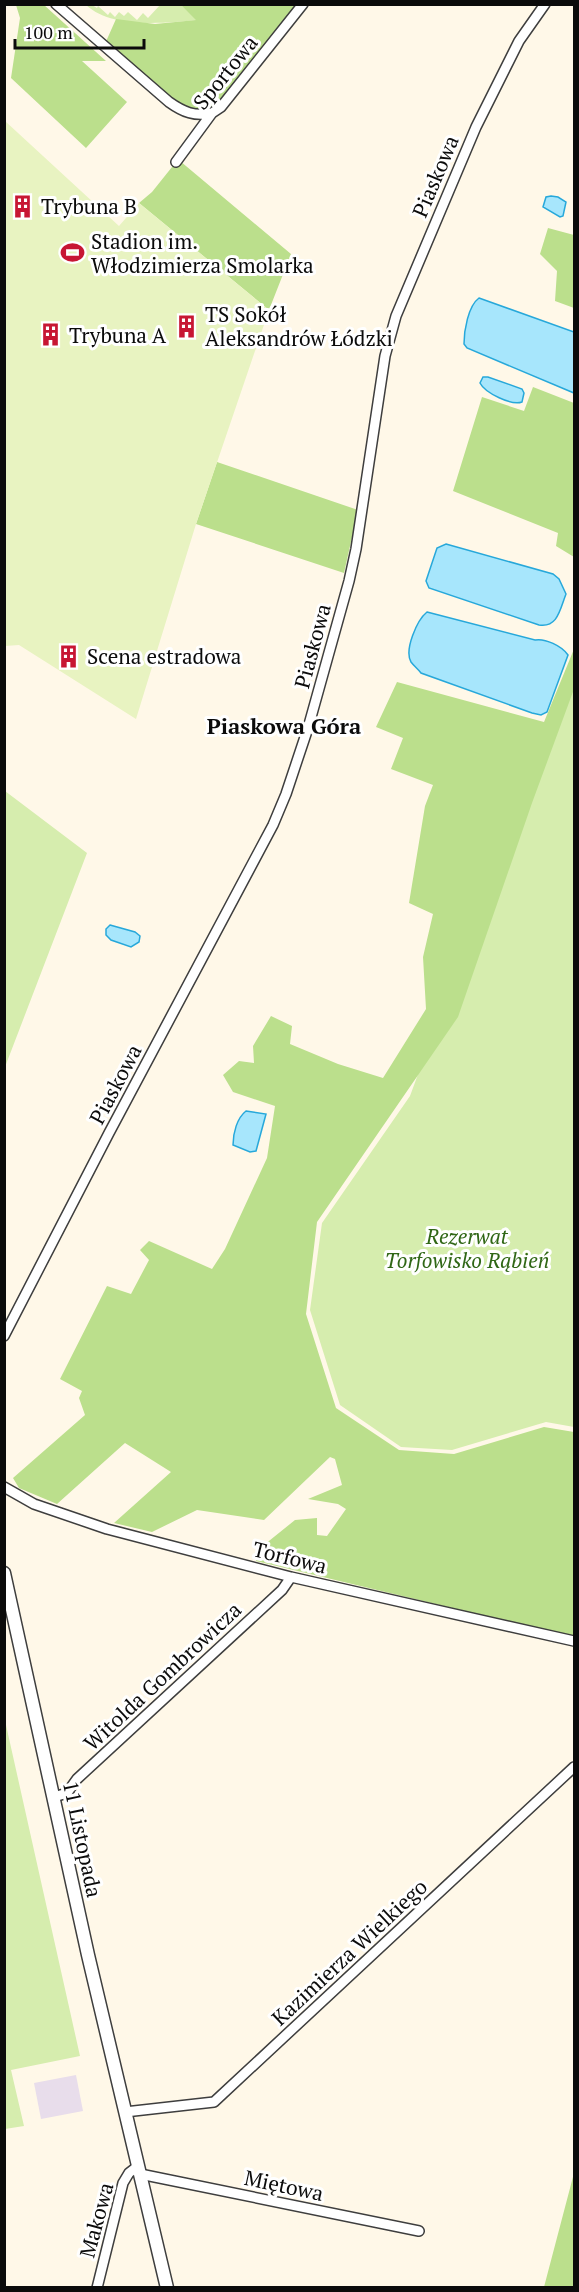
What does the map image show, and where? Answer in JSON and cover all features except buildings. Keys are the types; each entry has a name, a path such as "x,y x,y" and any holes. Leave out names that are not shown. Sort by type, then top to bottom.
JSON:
{"street":[{"path":"56,4 169,102 189,114 200,116 212,113"},
{"name":"Sportowa","path":"176,162 212,113 221,107 303,4"},
{"name":"Piaskowa","path":"4,1336 109,1132 273,825 286,794 308,728 349,580 356,549 385,356 396,316 476,127 519,41 545,4"},
{"name":"Torfowa","path":"4,1486 34,1504 96,1526 291,1577 574,1641"},
{"name":"11 Listopada","path":"4,1574 88,1955 167,2288"},
{"name":"Witolda Gombrowicza","path":"54,1797 67,1793 77,1779 282,1590 291,1577"},
{"name":"Kazimierza Wielkiego","path":"125,2112 214,2102 574,1767"},
{"name":"Miętowa","path":"139,2170 419,2231"},
{"name":"Makowa","path":"98,2288 123,2183 129,2173 139,2170"}],"shaded area":[{"path":"76,2075 83,2111 41,2119 34,2083"}],"green space":[{"path":"16,5 44,5 106,61 82,61 127,102 86,148 11,78 20,18"},
{"path":"86,5 97,8 98,6 108,15 110,12 115,17 119,12 124,16 128,12 137,20 143,13 148,18 160,5 181,5 197,20 154,23 124,21 97,13"},
{"path":"181,5 297,5 212,113 189,114 104,46 116,19 155,24 196,20"},
{"path":"5,121 119,226 139,203 269,310 196,524 136,719 19,645 5,646"},
{"path":"180,161 291,254 269,310 139,203 152,192 176,162"},
{"path":"548,228 574,235 574,308 555,301 557,271 540,254"},
{"path":"533,387 574,403 574,557 556,546 558,533 453,491 482,397 524,411"},
{"path":"217,462 358,510 344,573 196,524"},
{"path":"574,649 574,689 458,1017 317,1222 306,1314 336,1408 399,1450 454,1454 544,1427 574,1432 574,1637 256,1561 259,1549 295,1520 317,1518 317,1535 327,1536 346,1509 338,1504 308,1499 342,1485 335,1459 330,1457 264,1520 197,1510 152,1532 114,1523 171,1472 125,1443 57,1504 19,1488 13,1478 85,1415 79,1398 82,1391 60,1379 107,1286 131,1294 149,1260 140,1250 149,1241 212,1269 225,1249 267,1158 275,1106 233,1092 223,1075 239,1061 254,1063 253,1046 271,1016 292,1026 290,1044 338,1064 383,1078 426,1009 423,957 433,914 409,903 425,806 433,785 391,769 403,738 376,727 397,682 544,722"},
{"name":"Rezerwat Torfowisko Rąbień","path":"574,651 574,1427 546,1422 452,1450 401,1447 340,1405 310,1310 322,1223 410,1096"},
{"path":"5,791 87,853 5,1067"},
{"path":"4,1716 80,2056 11,2070 24,2126 5,2129"},
{"path":"574,2173 574,2287 544,2287"}],"water":[{"path":"551,196 566,202 563,216 560,217 543,207 546,197"},
{"path":"479,298 574,332 574,393 467,348 464,344 467,319"},
{"path":"483,377 522,389 524,393 522,402 512,402 493,394 480,383"},
{"path":"446,544 553,574 559,579 566,594 557,616 550,624 539,625 429,588 426,581 437,548"},
{"path":"427,612 535,640 548,641 562,649 568,655 547,712 541,715 532,713 421,673 411,662 409,650 416,628"},
{"path":"110,925 135,932 140,936 139,942 131,947 111,940 106,935 106,929"},
{"path":"246,1111 266,1114 256,1151 250,1152 233,1145 236,1126"}],"place":[{"name":"Trybuna B","path":"23,206"},
{"name":"Stadion im. Włodzimierza Smolarka","path":"73,253"},
{"name":"TS Sokół Aleksandrów Łódzki","path":"187,326"},
{"name":"Trybuna A","path":"51,335"},
{"name":"Scena estradowa","path":"69,656"}],"district":[{"name":"Piaskowa Góra","path":"284,725"}]}
